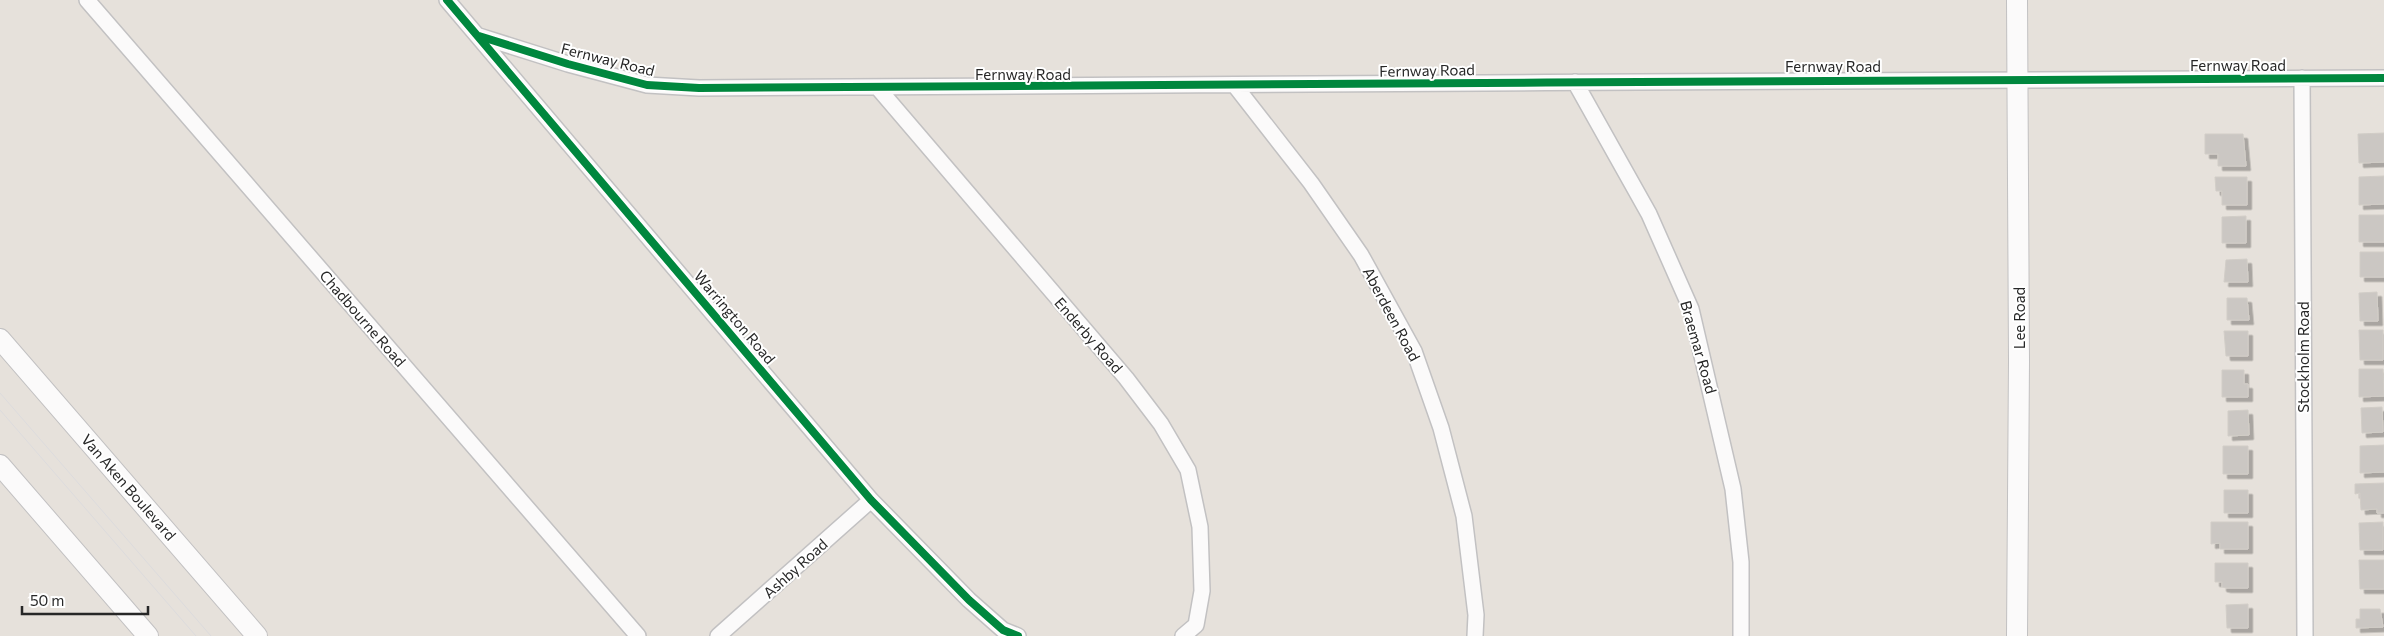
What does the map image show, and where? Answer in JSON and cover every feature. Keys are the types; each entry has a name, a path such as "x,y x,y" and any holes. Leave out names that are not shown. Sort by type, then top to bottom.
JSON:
{"main road":[{"name":"Lee Road","path":"2017,0 2019,361 2017,636"},
{"name":"Van Aken Boulevard","path":"0,339 257,636"},
{"path":"0,465 148,636"}],"street":[{"name":"Chadbourne Road","path":"87,0 638,636"},
{"name":"Warrington Road","path":"446,0 871,500 969,600 1003,630 1018,636"},
{"name":"Fernway Road","path":"478,36 568,64 647,85 699,88 1236,87 2018,78 2384,78"},
{"name":"Stockholm Road","path":"2302,78 2304,636"},
{"name":"Braemar Road","path":"1575,82 1648,214 1691,309 1733,489 1741,562 1741,636"},
{"name":"Aberdeen Road","path":"1236,87 1311,183 1361,256 1414,351 1441,428 1464,516 1476,615 1475,636"},
{"name":"Enderby Road","path":"878,88 1126,378 1161,424 1188,470 1200,527 1201,631"},
{"name":"Ashby Road","path":"718,636 871,500"},
{"path":"1183,636 1201,631"}],"building":[{"path":"2384,133 2384,162 2359,163 2358,134"},
{"path":"2205,134 2243,134 2246,166 2218,166 2218,154 2205,154"},
{"path":"2384,176 2384,204 2359,205 2359,177"},
{"path":"2215,177 2247,177 2247,205 2222,205 2222,191 2216,191"},
{"path":"2359,215 2384,215 2384,242 2359,242"},
{"path":"2246,216 2246,243 2222,243 2222,217"},
{"path":"2360,252 2384,252 2384,277 2360,277"},
{"path":"2247,259 2248,282 2224,282 2226,260"},
{"path":"2377,292 2378,321 2360,321 2359,293"},
{"path":"2227,298 2247,298 2249,320 2227,320"},
{"path":"2359,330 2383,330 2383,360 2360,360"},
{"path":"2224,331 2248,331 2248,356 2226,356"},
{"path":"2359,369 2383,369 2384,396 2359,397"},
{"path":"2222,370 2244,370 2244,384 2248,384 2248,397 2222,397"},
{"path":"2382,407 2383,432 2362,433 2361,408"},
{"path":"2248,410 2249,435 2228,436 2228,411"},
{"path":"2384,445 2384,472 2360,473 2360,446"},
{"path":"2223,446 2248,446 2248,474 2223,474"},
{"path":"2384,483 2384,513 2377,513 2377,509 2361,510 2360,493 2355,494 2355,484"},
{"path":"2224,490 2248,490 2248,513 2224,513"},
{"path":"2211,522 2248,522 2248,549 2220,549 2220,543 2211,544"},
{"path":"2383,522 2383,550 2360,550 2359,523"},
{"path":"2359,560 2384,560 2384,589 2360,589"},
{"path":"2215,563 2248,563 2248,588 2226,588 2222,587 2222,582 2215,582"},
{"path":"2248,604 2248,628 2227,628 2226,605"},
{"path":"2360,609 2380,609 2383,627 2356,628 2356,619 2360,619"}],"tram line":[{"path":"0,393 211,636"},
{"path":"0,410 196,636"}],"cycle path":[{"path":"447,0 871,500 969,600 1003,630 1018,636"},
{"path":"479,36 568,64 647,85 699,88 2384,78"}]}
